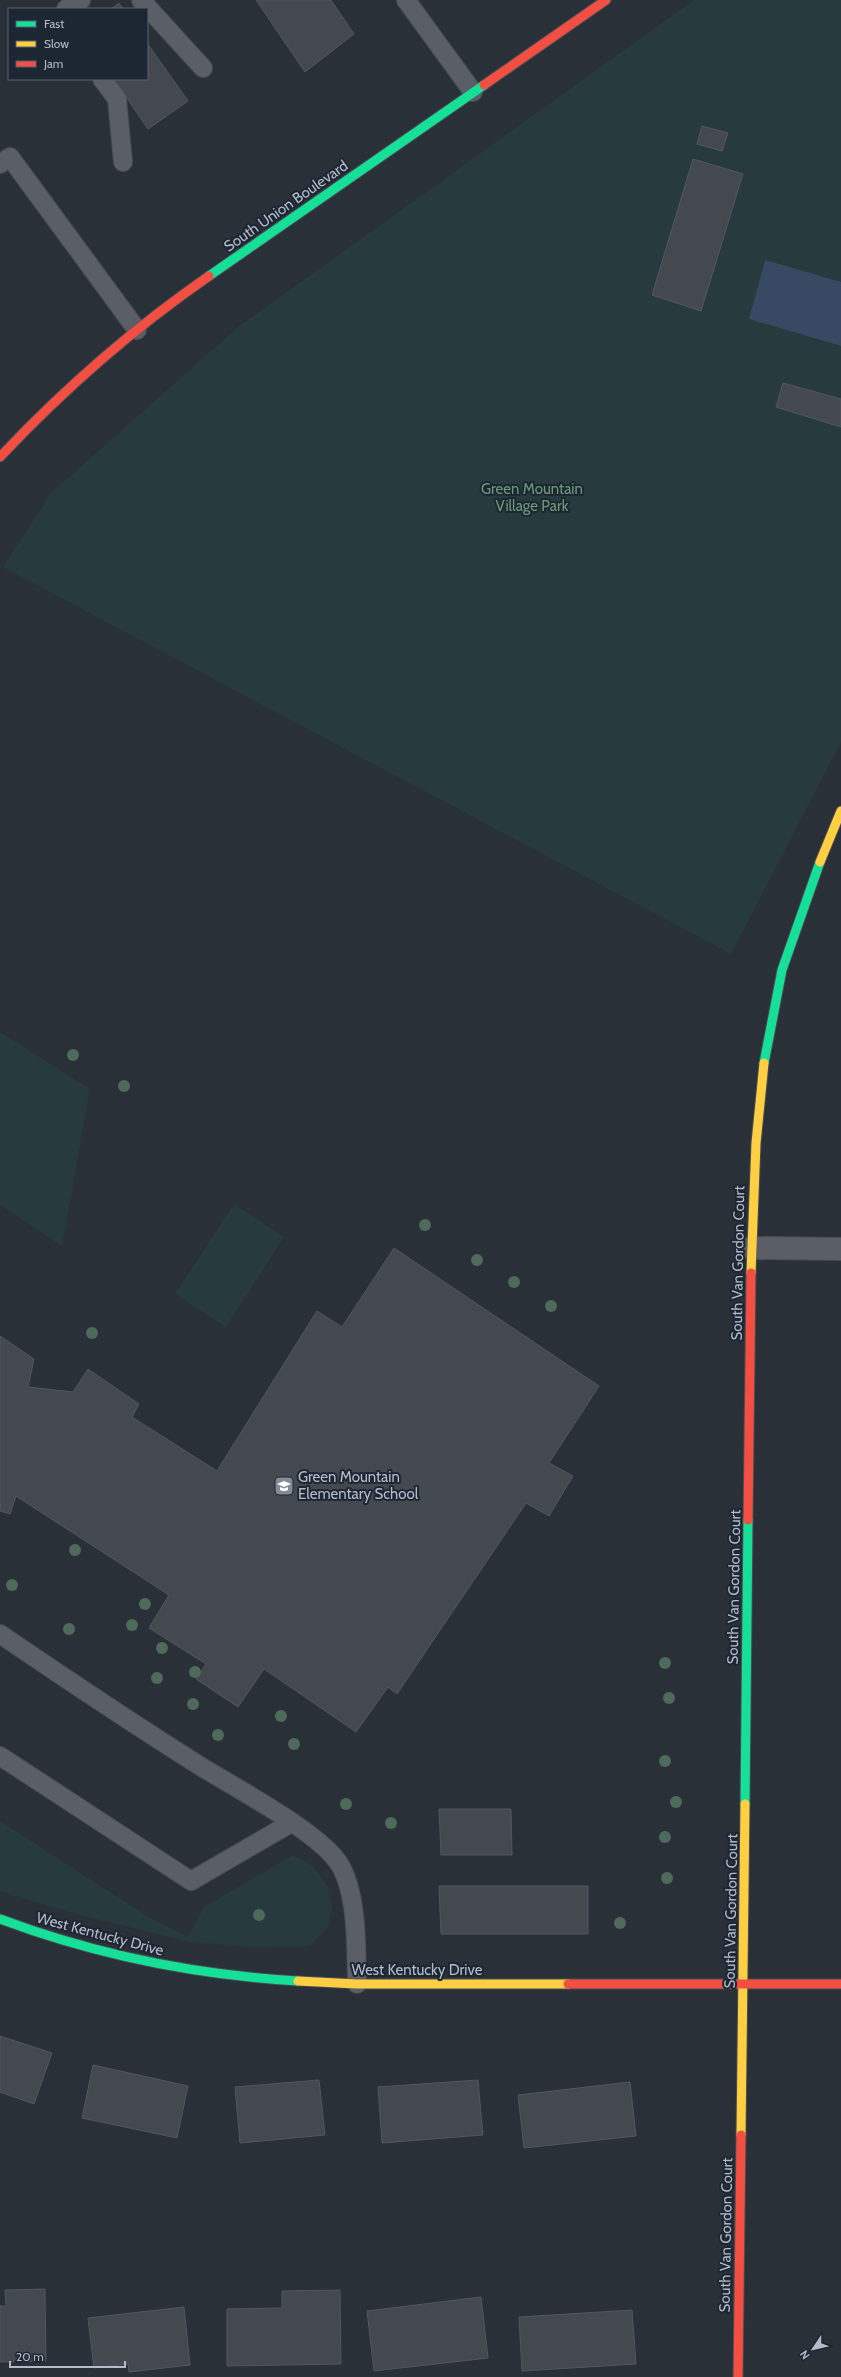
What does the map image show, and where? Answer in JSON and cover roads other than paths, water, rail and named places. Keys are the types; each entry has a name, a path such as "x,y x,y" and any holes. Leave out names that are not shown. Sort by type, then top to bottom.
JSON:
{"street":[{"name":"South Union Boulevard","path":"0,457 49,405 86,371 203,280 606,0"},
{"name":"South Van Gordon Court","path":"738,2377 744,1982 751,1248 756,1128 766,1048 782,970 812,880 841,811"},
{"path":"751,1248 841,1249"},
{"name":"West Kentucky Drive","path":"0,1919 89,1949 146,1963 210,1973 357,1984 744,1982 841,1984"}],"lane":[{"path":"68,8 81,0"},
{"path":"141,0 203,68"},
{"path":"406,0 473,92"},
{"path":"103,80 117,99 123,162"},
{"path":"0,164 10,157 137,330"},
{"path":"0,1634 108,1708 291,1823 330,1851 340,1865 352,1899 357,1984"},
{"path":"0,1756 191,1881 291,1823"}],"water":[{"path":"765,260 841,282 841,346 749,319"}],"place":[{"name":"Green Mountain Elementary School","path":"284,1486"}],"park label":[{"name":"Green Mountain Village Park","path":"532,498"}]}
